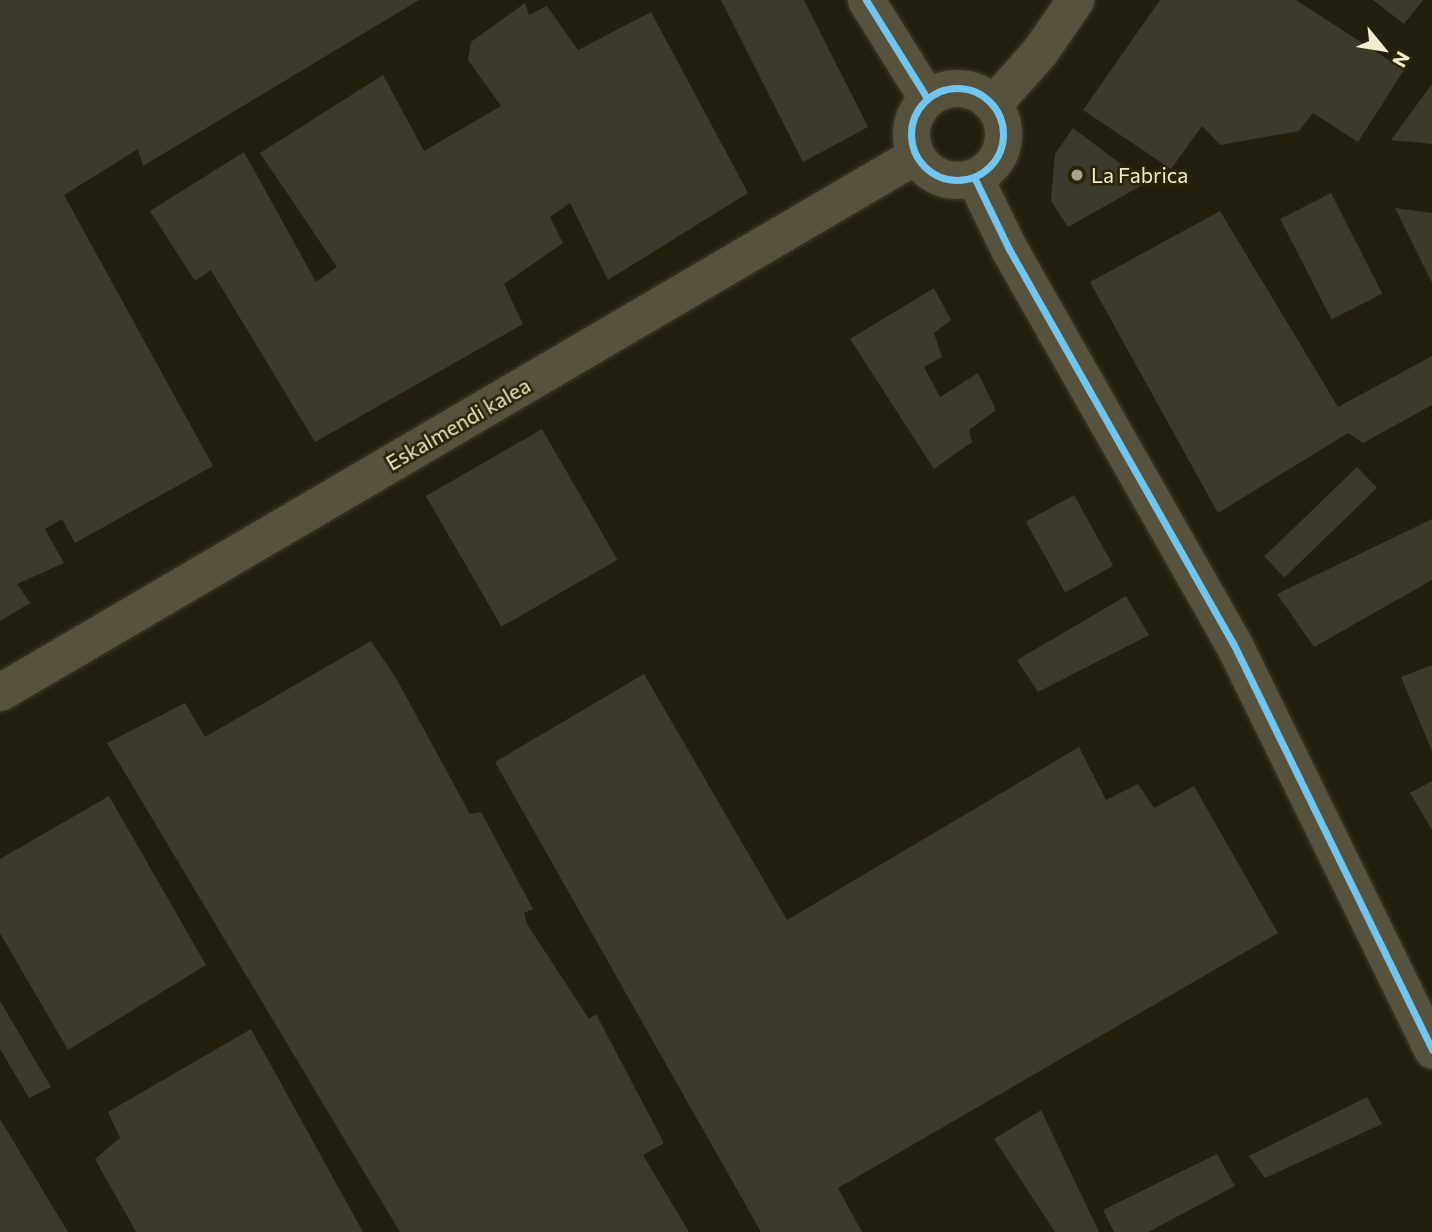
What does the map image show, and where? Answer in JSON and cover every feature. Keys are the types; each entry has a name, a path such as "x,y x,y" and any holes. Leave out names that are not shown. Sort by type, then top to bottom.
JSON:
{"street":[{"path":"866,0 927,98"},
{"path":"993,104 1040,51 1075,0"},
{"path":"949,87 974,89 993,104 1001,116 1003,145 987,170 974,177 957,180 940,177 926,168 916,155 911,124 927,98 949,87"},
{"name":"Eskalmendi kalea","path":"0,692 916,155"},
{"path":"974,177 1009,250 1233,643 1432,1050"}],"building":[{"path":"0,0 419,0 143,166 138,149 64,195 213,466 75,543 62,519 45,529 64,563 17,584 30,603 0,621"},
{"path":"721,0 804,0 868,127 803,162"},
{"path":"1160,0 1296,0 1404,70 1358,142 1313,113 1299,131 1220,145 1202,126 1171,169 1083,110"},
{"path":"1373,0 1423,0 1404,24"},
{"path":"525,3 529,15 547,6 578,50 651,12 748,193 608,280 570,203 550,217 563,243 504,284 523,324 315,442 211,270 195,281 150,211 244,152 316,282 337,267 260,153 383,75 424,151 501,106 468,60 471,42"},
{"path":"1432,84 1432,144 1391,140"},
{"path":"1073,128 1146,183 1068,227 1051,201 1055,154"},
{"path":"1331,193 1382,294 1332,320 1280,219"},
{"path":"1395,208 1432,213 1432,283"},
{"path":"1220,211 1338,407 1432,356 1432,405 1363,443 1348,433 1218,513 1090,282"},
{"path":"934,288 951,320 934,333 942,357 924,367 940,397 978,373 996,410 969,430 972,442 934,469 850,339"},
{"path":"542,429 618,560 501,627 426,496"},
{"path":"1357,467 1377,488 1284,577 1264,557"},
{"path":"1074,495 1113,566 1065,593 1026,522"},
{"path":"1432,519 1432,580 1314,647 1277,594"},
{"path":"1126,596 1149,635 1038,692 1017,660"},
{"path":"371,641 396,678 470,814 481,812 533,909 524,913 527,924 589,1019 596,1014 664,1143 643,1155 689,1232 400,1232 107,743 185,703 205,737"},
{"path":"1432,665 1432,751 1401,677"},
{"path":"644,674 787,920 1079,747 1106,800 1138,784 1154,808 1194,786 1278,933 838,1188 862,1232 761,1232 495,762"},
{"path":"1432,781 1432,830 1410,793"},
{"path":"109,796 206,965 68,1050 0,933 0,859"},
{"path":"0,1001 51,1087 29,1098 0,1049"},
{"path":"251,1029 363,1232 136,1232 95,1159 120,1138 108,1112"},
{"path":"1367,1097 1382,1124 1265,1178 1249,1156"},
{"path":"1041,1110 1099,1232 1055,1232 994,1139"},
{"path":"0,1119 68,1232 0,1232"},
{"path":"1217,1154 1235,1186 1148,1232 1114,1232 1103,1210"}],"transit line":[{"path":"866,0 927,98"},
{"path":"957,88 975,91 990,101 1000,116 1003,134 1000,152 990,167 975,177 957,180 939,177 924,167 914,152 911,134 914,116 924,101 939,91 957,88"},
{"path":"974,177 1009,249 1233,643 1432,1050"}],"place":[{"name":"La Fabrica","path":"1077,175"}]}
